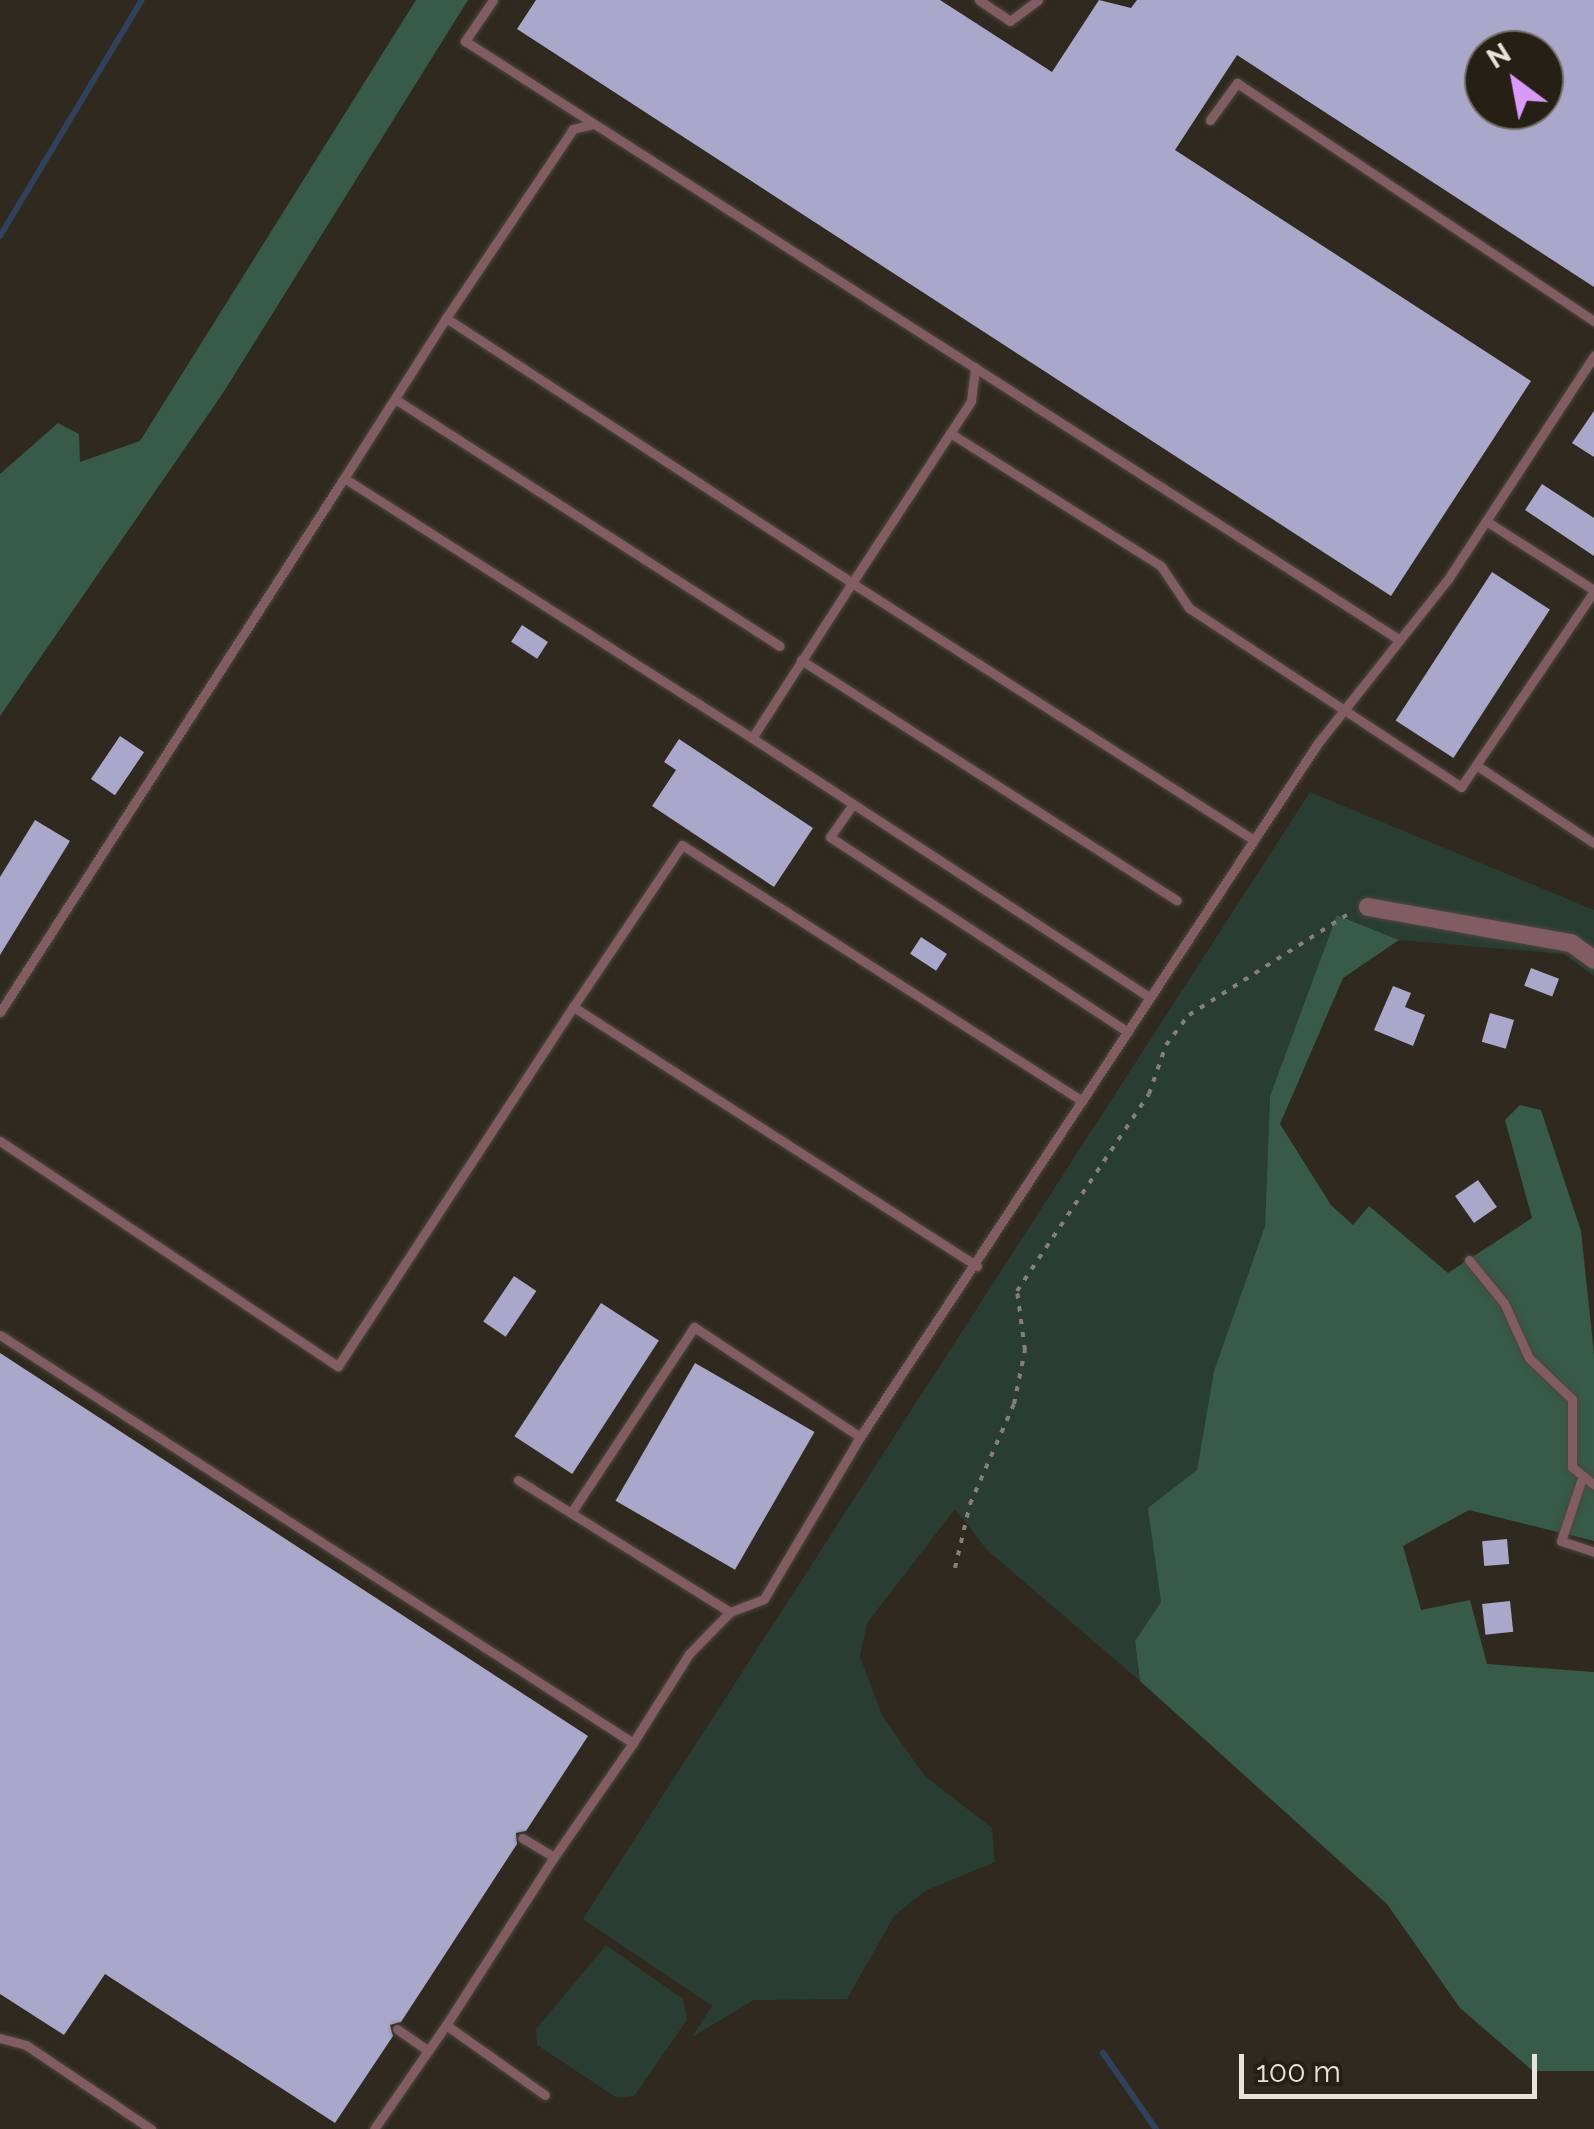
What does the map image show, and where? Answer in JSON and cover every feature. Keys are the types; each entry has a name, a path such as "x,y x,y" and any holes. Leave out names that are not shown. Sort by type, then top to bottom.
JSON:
{"street":[{"path":"1368,907 1571,942 1594,960"}],"lane":[{"path":"493,0 465,42 1400,640"},
{"path":"979,0 1010,21 1038,0"},
{"path":"1210,120 1237,83 1594,321"},
{"path":"0,1012 446,318 573,129 594,124"},
{"path":"446,318 1254,840"},
{"path":"374,2129 689,1654 730,1612 764,1599 860,1438 977,1266 1254,840 1344,710 1486,521 1594,356"},
{"path":"752,738 971,401 975,368"},
{"path":"395,399 780,646"},
{"path":"950,433 1160,566 1189,608 1460,787 1594,591 1486,521"},
{"path":"344,478 1150,997"},
{"path":"802,660 1176,900"},
{"path":"1476,765 1594,843"},
{"path":"853,804 830,837 1128,1032"},
{"path":"0,1141 338,1366 682,845 1082,1101"},
{"path":"572,1007 977,1266"},
{"path":"1469,1260 1504,1303 1529,1358 1572,1398 1572,1467 1580,1481 1594,1485"},
{"path":"571,1513 694,1327 860,1438"},
{"path":"0,1335 633,1742"},
{"path":"518,1480 730,1612"},
{"path":"1580,1481 1561,1541 1594,1552"},
{"path":"522,1838 554,1857"},
{"path":"446,2025 545,2095"},
{"path":"397,2029 428,2051"},
{"path":"0,2038 26,2045 151,2129"}],"path":[{"path":"954,1568 970,1504 1014,1404 1024,1350 1017,1291 1149,1094 1166,1045 1189,1015 1332,919 1368,907"}],"green space":[{"path":"416,0 468,0 223,393 0,716 0,474 58,423 79,434 80,462 140,441"},
{"path":"1310,792 1594,910 1594,976 1564,954 1399,940 1338,915 1270,1096 1265,1226 1214,1371 1197,1471 1149,1508 1161,1602 1135,1641 1140,1681 987,1550 955,1509 867,1623 860,1657 883,1717 925,1776 992,1828 995,1862 925,1891 894,1916 847,1999 754,2000 692,2037 712,2006 583,1919"},
{"path":"1337,915 1399,940 1343,978 1280,1124 1331,1205 1353,1225 1369,1206 1448,1273 1532,1218 1505,1120 1520,1105 1541,1110 1581,1231 1594,1354 1594,1541 1469,1510 1403,1546 1421,1610 1470,1600 1487,1664 1594,1672 1594,2071 1533,2071 1460,2008 1387,1904 1140,1681 1135,1641 1161,1602 1148,1508 1197,1470 1214,1371 1265,1226 1270,1096"},
{"path":"606,1945 683,1999 687,2020 634,2096 617,2098 537,2045 536,2029"}],"building":[{"path":"536,0 940,0 1052,72 1099,0 1131,8 1137,0 1594,0 1594,287 1237,55 1175,150 1531,381 1391,596 517,29"},
{"path":"1594,411 1594,457 1572,443"},
{"path":"1542,484 1594,518 1594,556 1525,510"},
{"path":"1492,572 1550,610 1453,758 1396,720"},
{"path":"522,625 548,642 537,659 511,642"},
{"path":"120,736 144,752 115,795 91,779"},
{"path":"679,739 813,828 774,887 652,806 676,770 664,762"},
{"path":"35,820 70,841 0,955 0,877"},
{"path":"921,937 947,954 936,971 910,954"},
{"path":"1531,968 1559,979 1552,996 1524,986"},
{"path":"1393,986 1411,993 1405,1007 1425,1015 1413,1046 1374,1030"},
{"path":"1490,1013 1514,1020 1506,1049 1482,1042"},
{"path":"1478,1180 1497,1207 1474,1223 1455,1196"},
{"path":"514,1276 536,1291 506,1337 483,1322"},
{"path":"601,1303 659,1341 572,1474 514,1436"},
{"path":"0,1353 588,1736 526,1831 516,1833 517,1844 401,2022 390,2025 393,2036 335,2123 105,1974 64,2035 0,1994"},
{"path":"695,1363 815,1432 735,1570 616,1501"},
{"path":"1507,1539 1509,1564 1484,1566 1482,1541"},
{"path":"1510,1601 1513,1632 1485,1635 1482,1604"}],"waterway":[{"path":"0,236 142,0"},
{"path":"1103,2053 1156,2129"}]}
